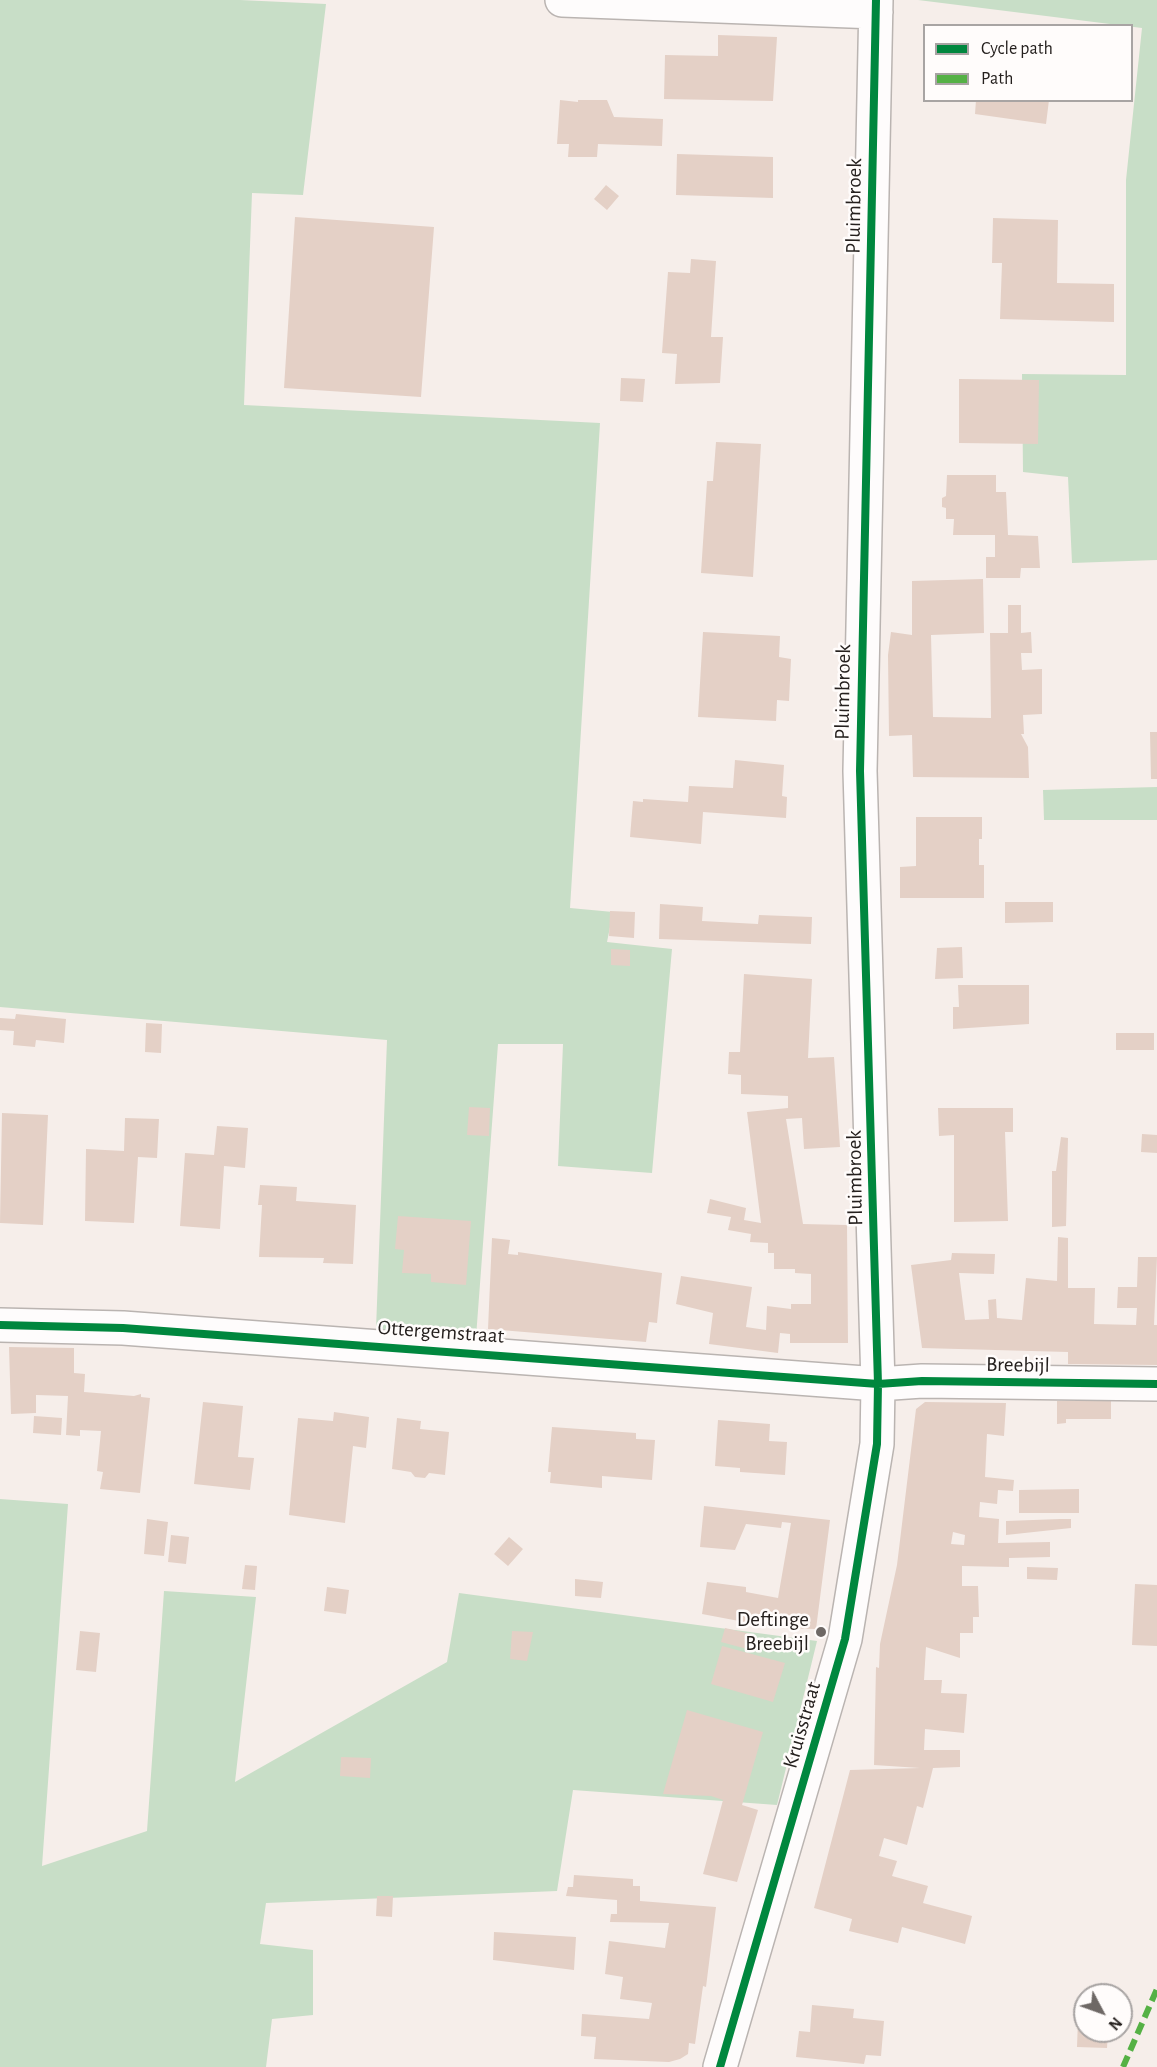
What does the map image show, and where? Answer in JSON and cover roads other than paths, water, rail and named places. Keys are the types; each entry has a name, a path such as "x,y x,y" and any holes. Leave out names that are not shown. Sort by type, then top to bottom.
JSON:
{"street":[{"name":"Pluimbroek","path":"562,0 876,6 860,771 878,1384"},
{"name":"Ottergemstraat","path":"0,1325 123,1328 878,1384"},
{"name":"Breebijl","path":"878,1384 922,1381 1157,1384"},
{"name":"Kruisstraat","path":"720,2067 845,1639 877,1444 878,1384"}],"place":[{"name":"Deftinge Breebijl","path":"821,1632"}]}
